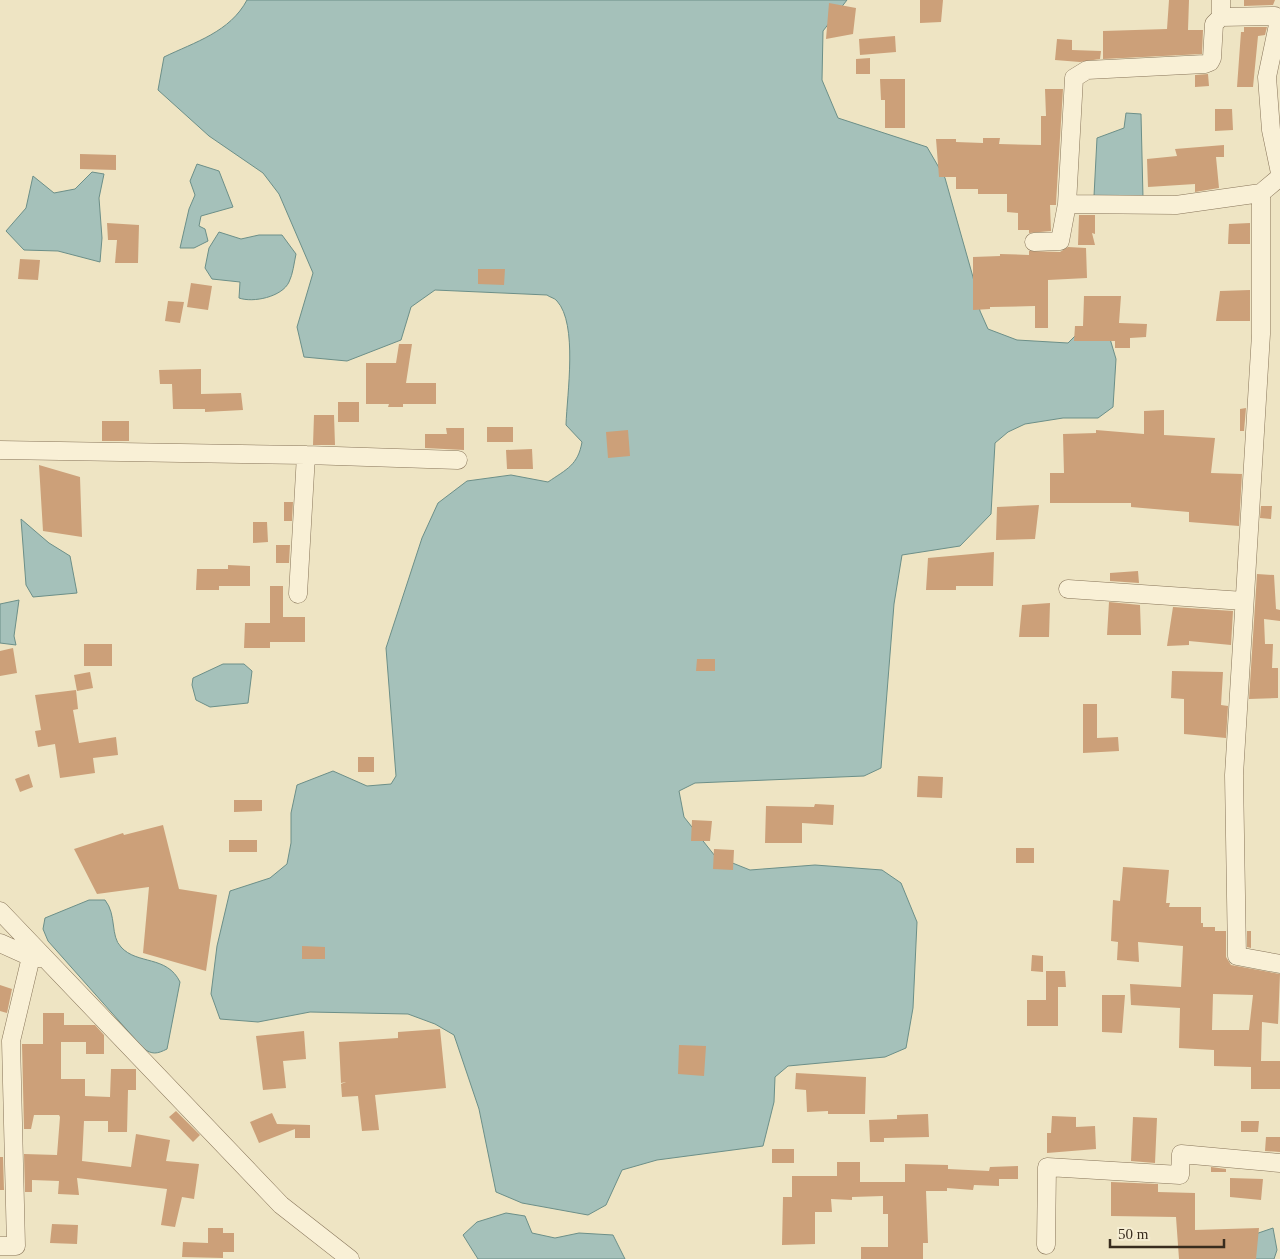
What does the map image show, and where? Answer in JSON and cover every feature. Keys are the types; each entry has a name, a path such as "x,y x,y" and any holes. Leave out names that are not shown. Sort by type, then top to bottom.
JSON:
{"street":[{"path":"1034,242 1060,241 1067,204 1074,78 1087,70 1205,64 1210,62 1212,58 1214,24 1221,9 1278,17 1267,77 1271,130 1280,173"},
{"path":"1067,204 1176,205 1261,193 1280,177"},
{"path":"1261,193 1261,334 1234,775 1236,956 1280,964"},
{"path":"0,450 306,455 458,460"},
{"path":"298,594 306,455"},
{"path":"1068,589 1244,601"},
{"path":"0,911 39,958 281,1205 350,1259"},
{"path":"0,943 39,958"},
{"path":"0,1246 16,1246 6,1040 39,958"},
{"path":"1046,1245 1047,1167 1180,1175 1181,1154 1280,1163"}],"water":[{"path":"247,0 847,0 823,31 822,80 838,118 927,147 945,178 973,277 980,311 988,329 1017,340 1068,343 1092,319 1108,332 1116,359 1113,407 1098,418 1063,418 1025,424 1008,432 995,443 991,514 960,546 902,555 894,604 881,768 864,776 695,783 679,791 684,817 715,856 750,870 815,865 882,870 901,883 917,922 913,1008 906,1048 885,1057 788,1066 775,1077 774,1102 763,1146 657,1160 622,1170 606,1205 588,1215 522,1203 496,1192 479,1109 454,1035 435,1024 408,1014 310,1012 258,1022 220,1019 211,994 217,946 230,891 270,878 287,864 291,843 291,813 297,785 333,771 367,786 391,784 396,776 386,648 422,538 438,503 467,481 511,475 548,482 571,466 578,456 582,442 566,425 570,360 567,326 557,301 547,295 435,290 411,307 401,340 347,361 304,357 297,327 313,273 279,194 263,173 209,136 158,90 164,57 211,35 231,20"},
{"path":"1126,113 1141,114 1143,198 1094,196 1097,138 1124,128"},
{"path":"197,164 219,171 233,207 201,216 199,226 205,229 208,241 194,248 180,248 189,209 195,195 190,181"},
{"path":"92,172 104,174 99,198 102,238 100,262 58,251 24,250 6,231 26,208 33,176 54,193 75,189"},
{"path":"219,232 241,239 259,235 282,235 296,254 289,282 280,292 274,295 252,300 239,298 240,282 212,279 205,268 209,248"},
{"path":"21,519 49,543 70,556 77,593 33,597 26,585"},
{"path":"19,600 14,636 16,645 0,643 0,604"},
{"path":"223,664 244,664 252,671 248,703 210,707 196,700 192,685 193,678"},
{"path":"89,900 105,900 109,906 116,937 121,947 128,953 168,968 180,982 167,1049 155,1053 143,1048 48,941 43,929 45,918"},
{"path":"506,1213 525,1216 532,1233 555,1238 579,1233 613,1235 625,1259 478,1259 463,1235 477,1222"},
{"path":"1273,1228 1277,1250 1274,1259 1242,1259 1238,1240"}],"building":[{"path":"920,0 943,0 941,22 920,23"},
{"path":"1169,0 1189,0 1188,30 1203,30 1202,54 1103,59 1103,31 1167,29"},
{"path":"1244,0 1275,0 1273,5 1244,6"},
{"path":"829,3 856,8 853,34 826,39"},
{"path":"1244,27 1267,27 1265,35 1258,36 1253,87 1237,87 1241,32 1244,32"},
{"path":"895,36 896,52 860,55 859,39"},
{"path":"1057,39 1072,40 1072,50 1101,51 1100,59 1080,62 1055,60"},
{"path":"870,58 870,74 856,74 856,59"},
{"path":"1208,74 1209,86 1195,87 1195,75"},
{"path":"880,79 905,79 905,128 885,128 885,100 881,100"},
{"path":"1045,89 1063,89 1056,205 1050,205 1051,231 1029,233 1029,230 1018,230 1018,213 1007,212 1007,194 978,194 978,189 956,189 956,177 939,177 936,139 956,139 956,142 983,143 983,138 1000,138 999,144 1041,145 1041,116 1046,116"},
{"path":"1215,109 1232,109 1233,130 1215,131"},
{"path":"1224,145 1224,157 1216,157 1219,188 1195,192 1195,184 1148,187 1147,159 1177,156 1175,149"},
{"path":"80,154 116,155 116,170 80,169"},
{"path":"1079,215 1095,215 1095,234 1092,233 1095,245 1078,245"},
{"path":"107,223 139,225 138,263 115,263 117,240 108,240"},
{"path":"1250,223 1250,244 1228,244 1229,224"},
{"path":"1068,247 1086,248 1087,278 1048,280 1048,328 1035,328 1035,306 990,307 990,309 973,310 973,257 1000,256 1000,254 1029,255 1029,251 1060,252"},
{"path":"20,259 40,260 38,280 18,279"},
{"path":"478,269 505,269 504,285 478,284"},
{"path":"191,283 212,286 208,310 187,307"},
{"path":"1250,290 1250,321 1216,321 1220,291"},
{"path":"1084,296 1121,296 1119,323 1147,324 1146,337 1130,338 1130,348 1115,348 1115,341 1074,341 1075,326 1083,326"},
{"path":"168,301 184,302 180,323 165,321"},
{"path":"399,344 412,344 406,383 436,383 436,404 403,404 403,407 388,407 389,404 366,404 366,363 396,363"},
{"path":"201,369 201,394 241,393 243,410 205,412 205,409 173,409 172,384 160,384 159,370"},
{"path":"338,402 359,402 359,422 338,422"},
{"path":"1246,408 1244,431 1240,431 1240,409"},
{"path":"1164,410 1164,435 1215,438 1211,473 1242,474 1239,526 1189,522 1189,512 1131,507 1131,503 1050,503 1050,473 1064,473 1063,434 1096,433 1096,430 1144,434 1144,411"},
{"path":"314,415 334,415 335,445 313,445"},
{"path":"102,421 129,421 129,441 102,441"},
{"path":"487,427 513,427 513,442 487,442"},
{"path":"446,428 464,428 464,450 425,448 425,434 447,434"},
{"path":"628,430 630,456 608,458 606,432"},
{"path":"532,449 533,469 507,469 506,450"},
{"path":"39,465 80,477 82,537 43,531"},
{"path":"284,502 293,502 292,521 284,521"},
{"path":"1039,505 1035,539 996,540 997,507"},
{"path":"1261,506 1272,506 1271,519 1260,518"},
{"path":"253,522 267,522 268,542 253,543"},
{"path":"276,545 290,545 289,563 276,563"},
{"path":"994,552 993,586 956,586 956,590 926,590 928,558"},
{"path":"228,565 250,566 250,586 219,586 219,590 196,590 197,569 228,569"},
{"path":"1138,571 1139,583 1110,581 1110,573"},
{"path":"1257,574 1274,575 1276,609 1280,610 1280,621 1264,619 1265,644 1273,644 1272,668 1278,668 1278,698 1249,699"},
{"path":"270,586 283,586 283,617 305,617 305,642 270,642 270,648 244,648 245,623 270,623"},
{"path":"1109,602 1140,605 1141,635 1107,635"},
{"path":"1050,603 1049,637 1019,637 1022,605"},
{"path":"1173,607 1233,611 1231,645 1189,641 1189,645 1167,646"},
{"path":"84,644 112,644 112,666 84,666"},
{"path":"13,648 17,673 0,676 0,651"},
{"path":"697,659 715,659 715,671 696,671"},
{"path":"1172,671 1223,672 1221,705 1228,706 1226,738 1184,734 1184,699 1171,698"},
{"path":"90,672 93,688 77,691 74,675"},
{"path":"76,690 78,709 73,710 79,743 116,737 118,755 93,758 95,773 60,778 55,744 38,747 35,731 41,730 35,695"},
{"path":"1083,704 1097,704 1097,738 1118,737 1119,751 1083,753"},
{"path":"358,757 374,757 374,772 358,772"},
{"path":"29,774 33,787 20,792 15,779"},
{"path":"918,776 943,777 942,798 917,797"},
{"path":"234,800 262,800 262,811 234,812"},
{"path":"815,804 834,805 833,825 802,823 802,843 765,843 766,806 814,807"},
{"path":"692,820 712,821 710,841 691,841"},
{"path":"163,825 179,889 217,895 206,971 143,953 149,887 97,894 74,849 123,833 124,835"},
{"path":"229,840 257,840 257,852 229,852"},
{"path":"1016,848 1034,848 1034,863 1016,863"},
{"path":"714,849 734,850 733,870 713,869"},
{"path":"1123,867 1169,870 1166,903 1170,903 1169,907 1201,907 1201,923 1203,923 1203,927 1215,927 1215,931 1226,931 1226,957 1231,965 1280,974 1278,1024 1262,1022 1261,1061 1280,1061 1280,1089 1251,1089 1251,1067 1214,1066 1214,1050 1179,1048 1180,1008 1131,1005 1130,984 1181,987 1183,946 1138,942 1139,962 1117,960 1118,942 1111,941 1113,900 1120,901","holes":["1213,994 1253,995 1249,1030 1212,1030"]},
{"path":"1247,931 1251,931 1251,948 1247,947"},
{"path":"302,946 325,947 325,959 302,959"},
{"path":"1032,955 1043,956 1043,972 1031,971"},
{"path":"1046,971 1065,971 1066,987 1058,987 1058,1026 1027,1026 1027,1000 1046,1000"},
{"path":"0,985 12,989 7,1013 0,1011"},
{"path":"1102,995 1125,995 1122,1033 1102,1032"},
{"path":"43,1013 64,1013 64,1025 95,1025 104,1035 104,1054 86,1054 86,1042 61,1042 61,1079 85,1079 85,1096 110,1097 111,1069 136,1069 136,1090 128,1090 127,1132 108,1132 108,1121 84,1121 82,1161 131,1167 136,1134 170,1140 166,1161 199,1164 194,1199 182,1197 175,1227 161,1225 167,1189 77,1178 79,1195 58,1194 59,1181 32,1180 32,1192 25,1192 24,1154 57,1155 59,1115 34,1115 31,1129 24,1129 22,1044 43,1044"},
{"path":"440,1029 446,1088 375,1095 379,1130 362,1131 358,1096 342,1097 341,1084 346,1082 341,1083 339,1042 398,1038 398,1032"},
{"path":"304,1031 306,1059 283,1061 286,1088 263,1090 256,1036"},
{"path":"679,1045 706,1046 704,1076 678,1074"},
{"path":"796,1073 866,1077 865,1114 828,1114 828,1111 807,1112 806,1090 795,1089"},
{"path":"176,1111 200,1135 193,1142 169,1117"},
{"path":"272,1113 277,1124 310,1125 310,1138 295,1138 295,1129 259,1143 250,1122"},
{"path":"928,1114 929,1137 884,1138 884,1142 870,1142 869,1120 897,1119 897,1115"},
{"path":"1052,1116 1076,1117 1076,1127 1095,1126 1096,1149 1047,1153 1047,1133 1051,1133"},
{"path":"1133,1117 1157,1118 1155,1163 1131,1161"},
{"path":"1241,1121 1259,1121 1258,1132 1241,1132"},
{"path":"1266,1137 1280,1137 1280,1152 1265,1151"},
{"path":"772,1149 794,1149 794,1163 772,1163"},
{"path":"0,1157 3,1157 4,1190 0,1190"},
{"path":"837,1162 860,1162 860,1182 905,1182 905,1164 948,1165 948,1169 989,1171 990,1167 1018,1166 1018,1179 999,1179 999,1186 974,1185 973,1190 947,1188 947,1191 926,1191 928,1243 923,1243 923,1259 861,1259 861,1247 888,1247 888,1214 883,1214 883,1196 852,1197 852,1200 831,1199 832,1212 815,1212 815,1244 782,1245 783,1197 792,1197 792,1176 837,1176"},
{"path":"1211,1167 1226,1169 1226,1172 1211,1172"},
{"path":"1230,1178 1263,1179 1261,1200 1230,1197"},
{"path":"1111,1182 1158,1184 1158,1192 1195,1193 1195,1230 1259,1228 1256,1259 1179,1259 1176,1217 1111,1216"},
{"path":"52,1224 78,1225 77,1244 50,1243"},
{"path":"208,1228 223,1228 223,1233 234,1233 234,1252 223,1252 223,1258 182,1257 183,1242 208,1243"}]}
